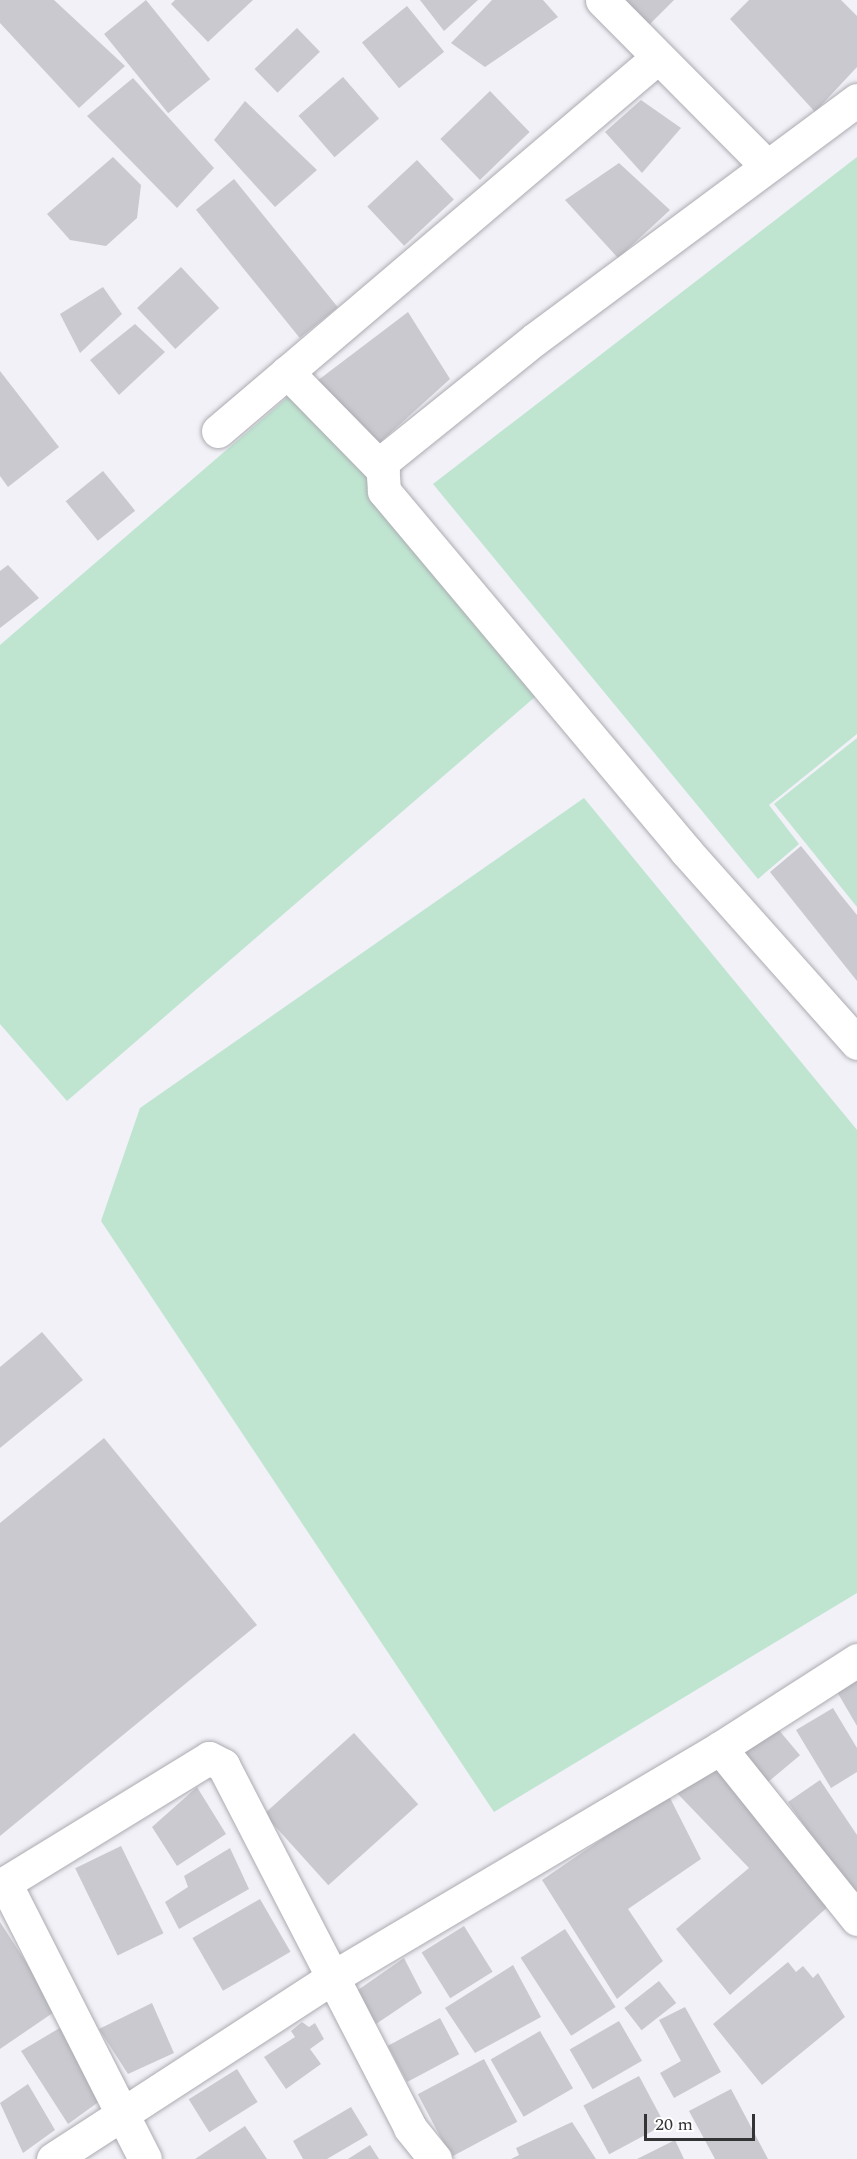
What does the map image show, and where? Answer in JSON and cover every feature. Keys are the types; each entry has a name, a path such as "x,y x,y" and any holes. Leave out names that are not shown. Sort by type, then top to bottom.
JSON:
{"street":[{"path":"602,0 767,166"},
{"path":"218,431 658,57"},
{"path":"857,100 535,339 382,462 384,491 686,851 857,1043"},
{"path":"287,372 383,470"},
{"path":"53,2159 333,1977 720,1748 857,1660"},
{"path":"720,1748 857,1919"},
{"path":"145,2159 2,1884 209,1758 223,1765 410,2128 435,2159"}],"green space":[{"path":"857,157 857,734 769,805 799,844 758,879 433,484"},
{"path":"296,390 550,684 67,1101 0,1024 0,645"},
{"path":"857,738 857,907 774,804"},
{"path":"584,798 857,1130 857,1593 494,1812 101,1221 140,1108"}],"building":[{"path":"0,0 54,0 125,66 79,108 0,23"},
{"path":"146,0 210,79 168,113 104,34"},
{"path":"175,0 253,0 208,42 171,4"},
{"path":"420,0 478,0 444,31"},
{"path":"492,0 543,0 558,17 485,67 451,43"},
{"path":"615,0 674,0 644,30"},
{"path":"749,0 841,0 857,16 857,67 815,112 730,19"},
{"path":"407,6 444,52 399,88 362,43"},
{"path":"297,28 320,52 277,93 255,69"},
{"path":"343,77 379,119 335,157 298,116"},
{"path":"133,78 214,168 177,208 87,116"},
{"path":"490,91 530,132 480,180 440,139"},
{"path":"641,100 681,128 642,173 605,132"},
{"path":"245,101 317,170 275,207 214,140"},
{"path":"113,157 141,185 137,218 106,246 70,240 47,214"},
{"path":"417,160 454,199 404,246 367,206"},
{"path":"619,163 670,210 618,258 565,200"},
{"path":"234,179 338,307 300,338 196,210"},
{"path":"181,267 219,308 175,349 137,308"},
{"path":"103,287 122,314 80,353 60,314"},
{"path":"408,312 450,379 376,446 317,381"},
{"path":"135,324 165,352 119,395 90,360"},
{"path":"0,371 59,447 8,487 0,476"},
{"path":"103,471 135,511 98,541 66,501"},
{"path":"8,565 39,598 0,628 0,571"},
{"path":"801,846 857,915 857,981 770,872"},
{"path":"42,1332 83,1380 0,1448 0,1367"},
{"path":"104,1438 257,1625 0,1836 0,1523"},
{"path":"857,1677 857,1726 836,1690"},
{"path":"833,1708 857,1748 857,1772 831,1788 796,1730"},
{"path":"773,1723 800,1755 766,1784 739,1752"},
{"path":"354,1733 418,1804 328,1885 264,1814"},
{"path":"716,1761 832,1903 730,1995 676,1929 749,1868 677,1793"},
{"path":"820,1780 857,1835 857,1891 852,1895 788,1802"},
{"path":"197,1787 226,1834 177,1866 152,1827"},
{"path":"668,1794 701,1859 628,1909 663,1961 617,1999 542,1880"},
{"path":"121,1846 164,1933 118,1956 75,1868"},
{"path":"230,1848 249,1889 179,1929 165,1902 188,1887 184,1876"},
{"path":"260,1899 290,1952 223,1991 192,1938"},
{"path":"0,1922 57,2010 0,2049"},
{"path":"464,1926 493,1972 450,1998 422,1952"},
{"path":"565,1929 616,2007 571,2036 521,1958"},
{"path":"404,1958 422,1993 376,2024 358,1990"},
{"path":"788,1962 796,1972 803,1966 813,1978 818,1973 845,2017 762,2085 713,2024"},
{"path":"513,1965 541,2017 475,2053 445,2008"},
{"path":"659,1981 676,2003 642,2030 624,2008"},
{"path":"152,2003 174,2053 128,2074 99,2029"},
{"path":"685,2007 721,2072 674,2098 660,2073 681,2061 659,2020"},
{"path":"440,2018 459,2054 407,2082 388,2046"},
{"path":"619,2021 642,2061 593,2089 570,2050"},
{"path":"302,2022 309,2027 315,2023 324,2039 310,2049 321,2064 286,2089 264,2057 295,2037 291,2031"},
{"path":"68,2023 104,2098 68,2124 21,2051"},
{"path":"540,2031 573,2088 524,2117 491,2060"},
{"path":"484,2059 517,2122 451,2157 418,2094"},
{"path":"237,2069 258,2102 209,2132 189,2099"},
{"path":"639,2076 665,2125 609,2154 583,2106"},
{"path":"28,2084 55,2130 23,2153 0,2103"},
{"path":"731,2089 768,2159 715,2159 689,2111"},
{"path":"351,2107 368,2135 327,2159 303,2159 293,2141"},
{"path":"572,2122 596,2159 511,2159 519,2155 516,2148"},
{"path":"245,2126 267,2159 195,2159"},
{"path":"675,2140 684,2159 637,2159"},
{"path":"370,2145 379,2159 348,2159"}]}
